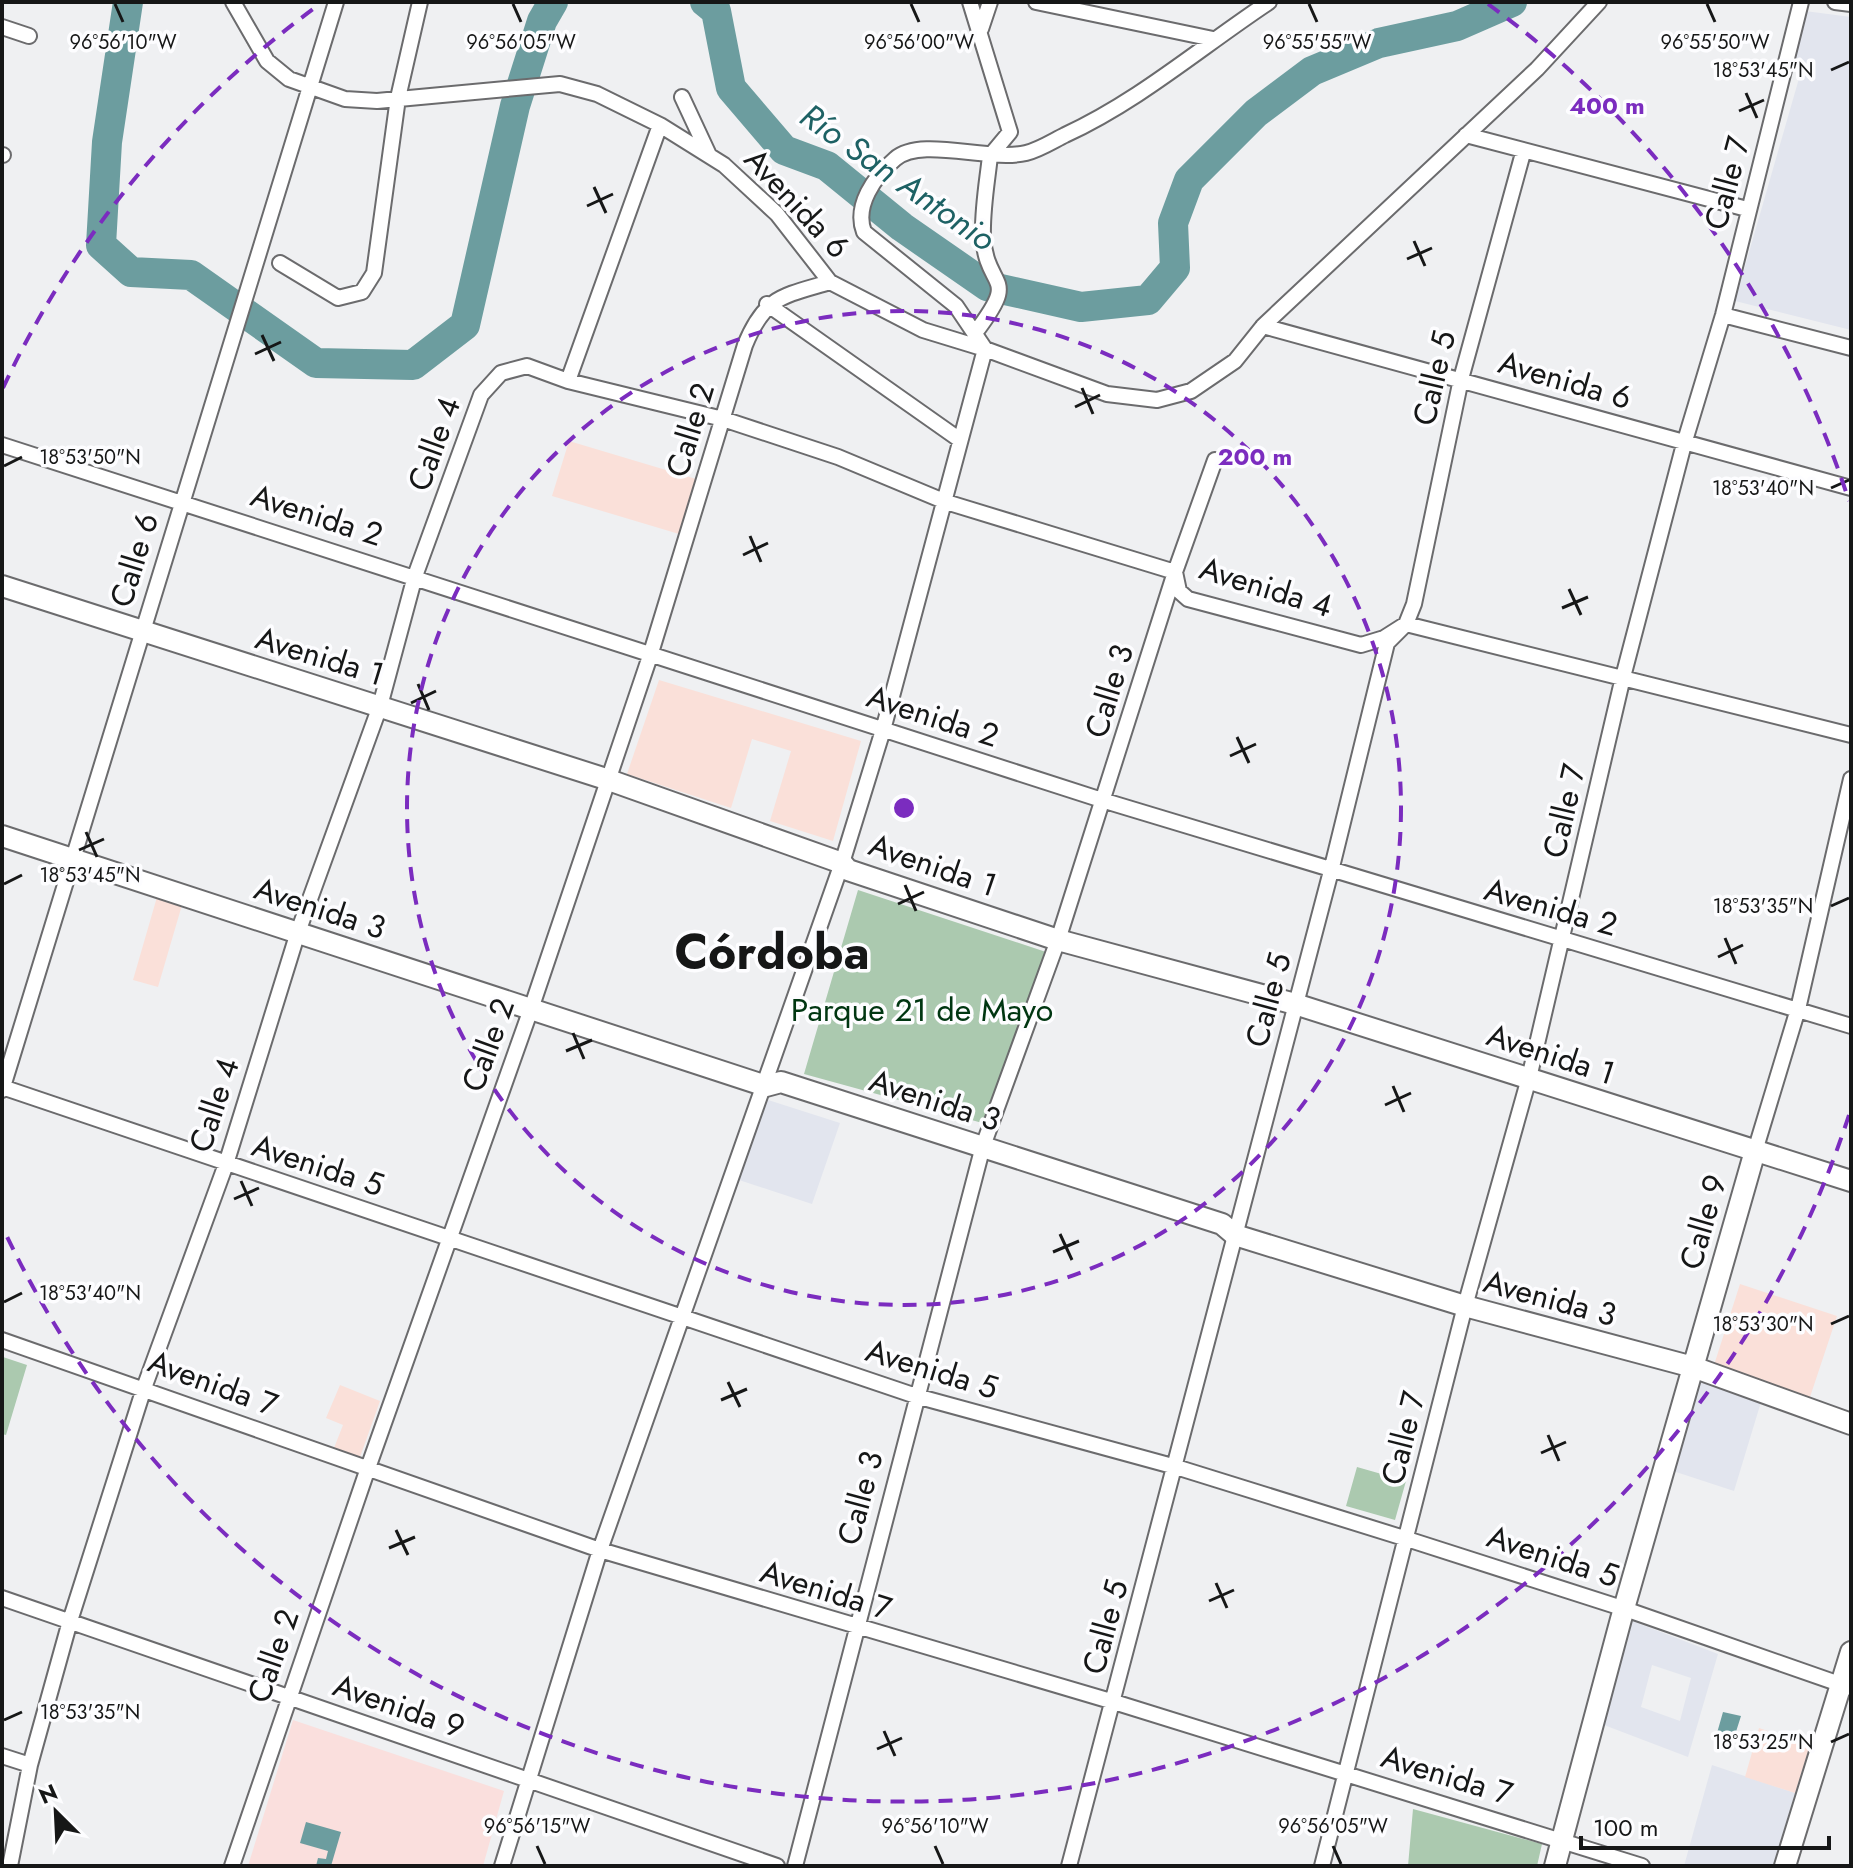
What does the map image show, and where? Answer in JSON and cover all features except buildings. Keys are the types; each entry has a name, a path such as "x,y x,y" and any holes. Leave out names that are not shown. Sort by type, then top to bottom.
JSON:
{"main road":[{"name":"Avenida 1","path":"2,586 606,779 842,863 848,870 1058,940 1295,1004 1851,1181"},
{"name":"Avenida 3","path":"2,836 766,1086 781,1082 1222,1224 1235,1235 1465,1306 1693,1367 1851,1424"},
{"name":"Calle 9","path":"1555,1866 1755,1151"},
{"path":"1785,1866 1846,1686 1851,1652"}],"street":[{"name":"Avenida 6","path":"233,2 267,61 289,79 345,99 474,94 560,84 597,94 660,125 710,156 777,214 830,282 923,330 985,349 1107,394 1157,400 1191,391 1235,361 1263,326 1851,488"},
{"name":"Calle 6","path":"2,1088 336,2"},
{"path":"280,263 324,293 338,298 362,292 374,273 398,98 420,2"},
{"path":"970,2 981,29 1010,132 990,156 985,196 983,240 1000,284 996,305 975,333"},
{"path":"981,29 990,2"},
{"path":"1036,2 1213,39"},
{"path":"502,1866 600,1550 680,1317 766,1086 842,863 883,730 985,349 956,306 864,232 859,219 860,205 895,158 914,149 990,156 1027,153 1111,114 1269,2"},
{"path":"1263,326 1537,69 1599,2"},
{"name":"Calle 7","path":"1322,1866 1465,1306 1529,1078 1623,677 1684,444 1723,315 1801,2"},
{"path":"1835,2 1851,4"},
{"path":"2,27 29,36"},
{"path":"682,97 710,156"},
{"path":"568,381 660,125"},
{"path":"1466,135 1523,153 1747,209"},
{"name":"Calle 5","path":"1069,1866 1331,871 1387,643 1406,624 1414,604 1461,379 1523,153"},
{"path":"830,282 781,296 767,304 960,440"},
{"name":"Calle 2","path":"232,1866 368,1468 531,1009 606,779 650,656 745,345 754,321 767,304"},
{"path":"1723,315 1851,348"},
{"name":"Avenida 4","path":"501,373 527,366 568,381 723,419 838,457 946,502 1175,572 1179,591 1188,599 1361,645 1384,638 1406,624"},
{"name":"Calle 4","path":"10,1866 30,1765 70,1621 144,1388 226,1164 298,932 380,706 415,576 481,395 501,373"},
{"name":"Avenida 2","path":"2,445 1105,801 1851,1026"},
{"name":"Calle 3","path":"795,1866 983,1146 1058,940 1105,801 1175,572 1215,460"},
{"path":"1406,624 1851,735"},
{"name":"Calle 9","path":"1755,1151 1798,1009 1851,779"},
{"name":"Avenida 5","path":"2,1088 916,1396 1176,1467 1407,1539 1625,1609 1846,1686"},
{"name":"Avenida 7","path":"2,1340 600,1550 855,1628 1114,1702 1642,1866"},
{"name":"Avenida 9","path":"2,1598 777,1866"},
{"path":"2,1756 30,1765"}],"shaded area":[{"path":"1805,11 1851,17 1851,330 1735,301 1804,61 1792,57"},
{"path":"569,441 696,479 679,534 552,496"},
{"path":"659,680 861,741 833,841 770,821 791,751 752,739 731,808 627,774"},
{"path":"157,897 182,905 158,987 133,980"},
{"path":"765,1099 840,1123 812,1204 739,1180"},
{"path":"1740,1284 1837,1316 1810,1397 1714,1365"},
{"path":"1699,1380 1761,1402 1734,1491 1673,1471"},
{"path":"340,1385 380,1401 360,1457 334,1448 343,1425 326,1418"},
{"path":"1632,1621 1718,1654 1688,1757 1604,1725","holes":["1652,1665 1691,1678 1680,1721 1641,1707"]},
{"path":"293,1720 504,1791 483,1866 248,1866"},
{"path":"1759,1728 1810,1745 1795,1793 1745,1777"},
{"path":"1712,1765 1795,1793 1773,1866 1684,1866"}],"green space":[{"name":"Parque 21 de Mayo","path":"858,890 1046,952 986,1124 804,1074"},
{"path":"3,1357 27,1365 6,1435 2,1434"},
{"path":"1357,1467 1406,1481 1395,1520 1346,1506"},
{"path":"1413,1809 1542,1844 1537,1866 1408,1866"}],"water":[{"path":"1723,1712 1741,1716 1734,1738 1717,1733"},
{"path":"306,1822 341,1832 331,1866 316,1866 318,1858 326,1859 328,1851 300,1843"}],"waterway":[{"name":"Río San Antonio","path":"128,2 107,142 101,245 131,272 191,275 316,363 413,365 465,325 515,106 542,21 553,2"},
{"name":"Río San Antonio","path":"705,2 716,11 731,88 784,150 827,166 902,227 987,286 1081,307 1148,300 1175,268 1173,223 1189,180 1256,113 1312,71 1379,43 1457,26 1512,2"}],"district":[{"name":"Córdoba","path":"772,952"}]}
